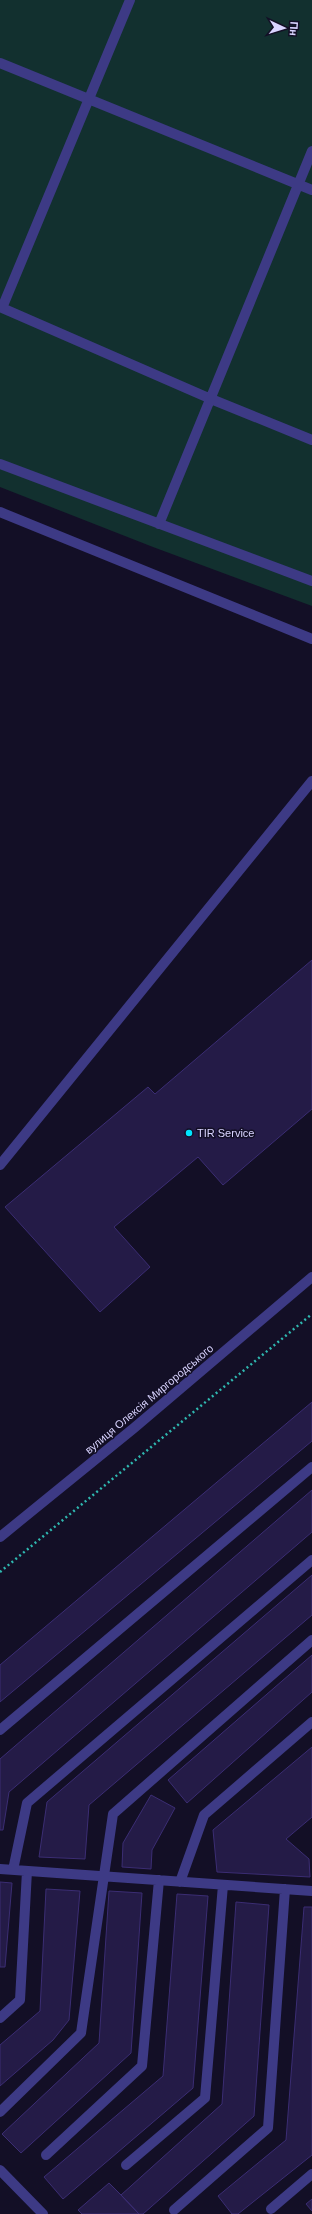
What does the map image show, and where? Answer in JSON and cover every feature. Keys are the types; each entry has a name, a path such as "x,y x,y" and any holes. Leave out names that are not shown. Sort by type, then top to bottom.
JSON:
{"street":[{"path":"130,0 1,307 211,399 312,440"},
{"path":"0,62 312,190"},
{"path":"159,524 312,151"},
{"path":"0,464 312,581"},
{"path":"0,512 312,639"},
{"path":"0,1165 312,781"},
{"name":"вулиця Олексія Миргородського","path":"0,1537 134,1428 312,1277"},
{"path":"0,1730 312,1467"},
{"path":"13,1870 27,1803 312,1560"},
{"path":"0,2112 81,2033 113,1814 312,1640"},
{"path":"180,1882 204,1815 312,1722"},
{"path":"0,1869 312,1891"},
{"path":"0,2018 20,2000 27,1871"},
{"path":"46,2155 142,2066 160,1880"},
{"path":"126,2165 205,2098 223,1885"},
{"path":"174,2210 268,2128 285,1889"},
{"path":"0,2170 43,2214"},
{"path":"271,2209 312,2174"}],"path":[{"path":"0,1572 312,1314"}],"green space":[{"path":"0,0 312,0 312,606 153,547 0,487"}],"building":[{"name":"TIR Service","path":"312,960 312,1109 223,1185 198,1157 114,1227 150,1267 100,1312 5,1207 148,1087 155,1094"},
{"path":"312,1402 312,1441 0,1702 0,1665"},
{"path":"312,1490 312,1532 9,1792 3,1830 0,1830 0,1759"},
{"path":"312,1575 312,1615 89,1805 85,1859 39,1857 47,1802"},
{"path":"312,1655 312,1692 187,1803 168,1780"},
{"path":"312,1747 312,1817 286,1839 309,1859 310,1877 217,1872 213,1830"},
{"path":"151,1795 175,1808 152,1850 151,1869 122,1867 123,1843"},
{"path":"0,1882 12,1883 5,1967 0,1967"},
{"path":"46,1889 80,1891 69,2020 53,2040 0,2086 0,2045 40,2011"},
{"path":"109,1891 142,1893 131,2053 21,2153 2,2134 99,2043"},
{"path":"177,1894 208,1896 193,2088 63,2199 44,2177 163,2076"},
{"path":"236,1902 269,1905 254,2116 143,2214 139,2214 121,2195 222,2104"},
{"path":"304,1907 312,1907 312,2155 238,2214 232,2214 218,2196 286,2140"},
{"path":"109,2183 139,2214 82,2214 78,2210"},
{"path":"312,2199 312,2211 306,2204"}],"place":[{"name":"TIR Service","path":"189,1133"}]}
